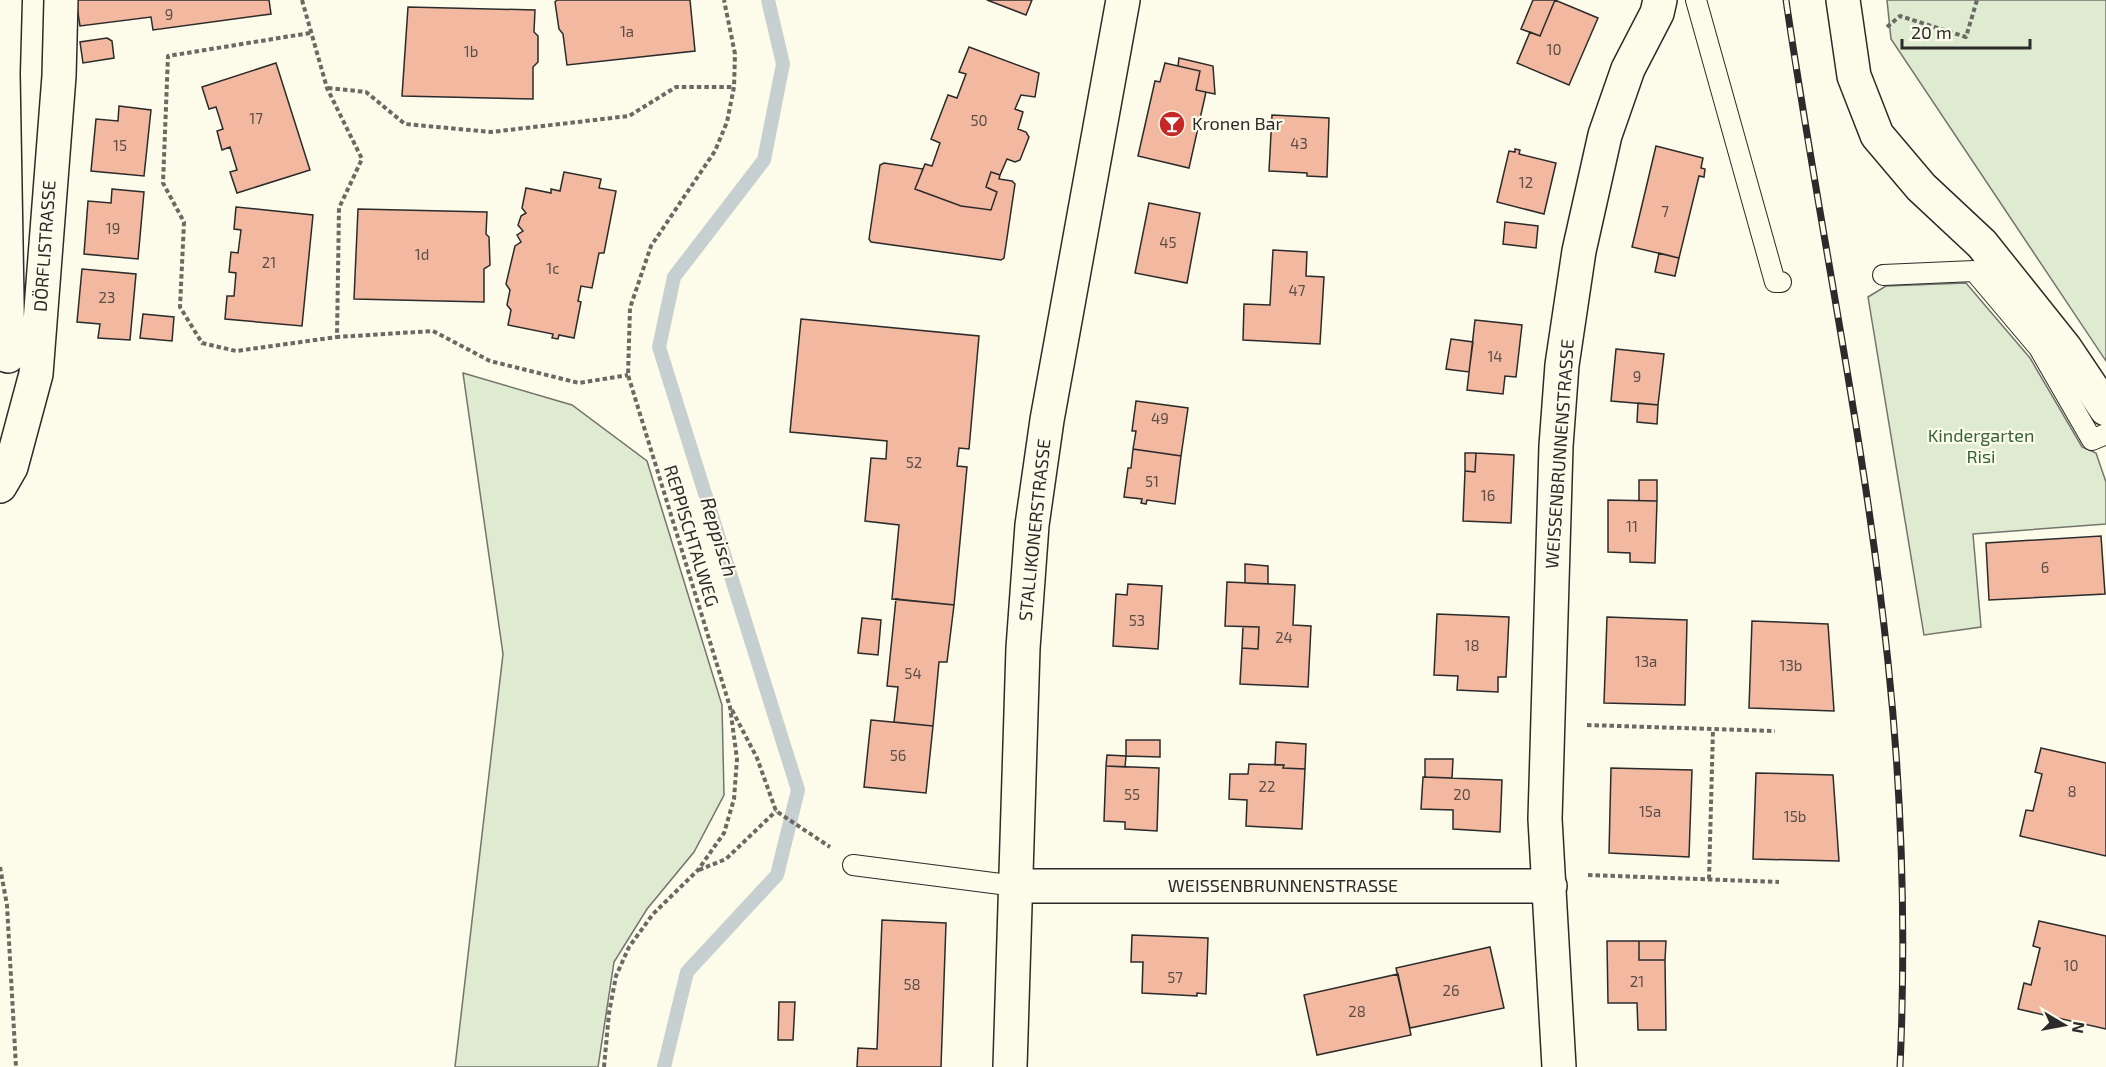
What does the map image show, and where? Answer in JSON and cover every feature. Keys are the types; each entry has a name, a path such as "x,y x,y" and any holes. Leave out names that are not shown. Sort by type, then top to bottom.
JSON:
{"street":[{"path":"5,0 3,73 8,356"},
{"name":"DÖRFLISTRASSE","path":"0,486 10,467 36,374 58,75 61,0"},
{"name":"STALLIKONERSTRASSE","path":"1010,1067 1023,648 1032,525 1047,420 1123,0"},
{"name":"WEISSENBRUNNENSTRASSE","path":"1559,1067 1545,819 1556,446 1562,365 1579,251 1605,135 1628,69 1657,13 1660,0"},
{"path":"1843,0 1854,76 1877,135 1921,187 1982,244 2065,348 2106,409"},
{"name":"WEISSENBRUNNENSTRASSE","path":"1017,886 1549,880"}],"lane":[{"path":"1696,0 1775,282 1781,282"},
{"path":"1883,275 1974,271 2039,348 2092,440 2106,434"},
{"path":"853,866 1017,886"}],"path":[{"path":"302,0 327,88 362,159 339,208 337,337"},
{"name":"REPPISCHTALWEG","path":"604,1067 609,1012 616,976 629,947 653,914 698,870 724,833 734,799 737,759 730,706 628,375 630,308 651,246 715,152 727,122 734,87 735,54 724,0"},
{"path":"1883,31 1900,16 1966,37 1977,0"},
{"path":"310,33 168,56 163,183 184,222 180,307 202,343 236,351 337,337 433,331 490,362 579,383 628,375"},
{"path":"327,88 366,92 405,124 491,132 629,116 676,87 734,87"},
{"path":"730,706 757,758 776,812 835,850"},
{"path":"1600,725 1775,731"},
{"path":"1709,879 1713,729"},
{"path":"698,870 726,859 776,812"},
{"path":"0,867 7,904 16,1067"},
{"path":"1549,880 1709,879 1779,882"}],"green space":[{"path":"1887,0 2106,0 2106,361 1891,39"},
{"name":"Kindergarten Risi","path":"1966,283 2030,358 2082,447 2096,453 2106,482 2106,524 1973,534 1981,627 1924,635 1868,297 1886,286"},
{"path":"463,373 572,405 647,461 722,705 724,795 694,852 647,909 614,962 598,1067 455,1067 503,654"}],"building":[{"path":"76,0 269,0 271,14 153,30 151,17 80,26"},
{"path":"557,0 690,0 695,51 567,65 563,34 559,29 555,2"},
{"path":"987,0 1032,0 1026,15"},
{"path":"1533,0 1555,0 1540,36 1521,29"},
{"path":"1555,0 1598,18 1569,85 1517,63 1530,32 1540,36"},
{"path":"408,7 535,10 534,32 538,36 538,62 533,67 533,99 402,96"},
{"path":"107,38 112,41 114,58 83,63 80,42"},
{"path":"969,47 1039,73 1035,97 1021,95 1015,109 1023,112 1018,129 1026,132 1029,137 1020,160 1015,162 1007,159 1000,175 991,172 986,187 997,192 991,210 961,206 915,189 925,164 932,166 940,143 931,139 948,95 957,98 966,74 959,72"},
{"path":"1179,58 1213,66 1215,94 1196,90 1200,71 1178,66"},
{"path":"276,63 310,170 237,193 230,172 237,170 230,147 222,150 217,131 223,129 216,107 209,109 202,87"},
{"name":"Kronen Bar","path":"1165,63 1200,71 1196,90 1206,92 1189,168 1138,156 1155,81 1160,82"},
{"path":"119,106 151,110 144,176 91,171 96,119 118,121"},
{"path":"1272,115 1329,118 1327,177 1307,176 1307,173 1269,171"},
{"path":"1656,146 1703,158 1701,168 1705,169 1704,177 1699,176 1679,258 1632,247"},
{"path":"1515,149 1520,150 1519,154 1556,163 1544,214 1497,202 1509,151 1515,152"},
{"path":"884,163 923,169 915,189 961,206 991,210 997,192 986,187 991,172 1000,175 999,179 1012,181 1015,184 1004,258 1001,260 871,242 869,239 880,165"},
{"path":"564,172 601,179 599,188 616,191 604,253 599,253 592,288 581,286 578,301 581,302 574,338 559,335 558,339 552,338 553,334 508,325 511,310 507,305 510,290 506,284 515,246 521,242 517,235 523,231 518,225 521,216 526,213 522,208 526,188 551,193 551,189 560,191"},
{"path":"112,189 144,192 138,259 84,254 88,201 111,203"},
{"path":"1149,203 1200,213 1187,283 1135,273"},
{"path":"236,207 313,215 302,326 225,319 227,296 234,296 236,273 229,272 231,252 238,253 241,230 234,229"},
{"path":"358,209 487,212 486,234 489,237 490,265 484,269 484,302 354,299"},
{"path":"1505,222 1538,226 1536,248 1503,244"},
{"path":"1273,250 1307,252 1306,276 1324,277 1320,344 1243,340 1244,304 1270,305"},
{"path":"1659,253 1679,258 1675,276 1655,272"},
{"path":"82,269 136,274 130,340 98,338 100,324 77,322"},
{"path":"143,314 174,317 172,341 140,338"},
{"path":"801,319 979,336 969,449 959,448 957,466 967,467 954,605 892,599 899,525 865,521 871,458 886,459 887,441 790,432"},
{"path":"1475,320 1522,325 1516,377 1505,376 1503,394 1467,390"},
{"path":"1451,339 1473,342 1469,372 1446,369"},
{"path":"1616,349 1664,354 1658,405 1611,401"},
{"path":"1136,401 1188,408 1181,456 1133,449 1136,431 1132,431"},
{"path":"1638,403 1658,405 1657,424 1637,422"},
{"path":"1133,449 1181,456 1175,504 1147,500 1146,504 1141,503 1142,499 1124,497"},
{"path":"1465,453 1476,453 1475,472 1465,471"},
{"path":"1476,453 1514,455 1511,523 1463,521 1465,471 1475,472"},
{"path":"1639,480 1657,480 1657,501 1639,501"},
{"path":"1608,500 1657,501 1655,563 1630,562 1630,553 1608,552"},
{"path":"2101,536 2105,594 1989,600 1986,543"},
{"path":"1245,564 1268,566 1268,584 1245,583"},
{"path":"1227,582 1295,585 1293,625 1311,626 1308,687 1240,684 1242,648 1258,649 1259,627 1225,626"},
{"path":"1128,584 1162,586 1158,649 1113,646 1116,594 1127,595"},
{"path":"896,599 954,605 947,662 939,662 933,726 894,722 898,687 887,686"},
{"path":"1437,614 1509,617 1506,677 1498,677 1498,692 1457,690 1458,676 1434,675"},
{"path":"1607,617 1687,620 1685,705 1604,703"},
{"path":"862,618 881,620 878,655 858,653"},
{"path":"1752,621 1828,624 1834,711 1749,708"},
{"path":"1243,627 1259,627 1258,649 1242,648"},
{"path":"871,720 933,726 926,793 864,787"},
{"path":"1126,740 1160,740 1160,757 1126,756"},
{"path":"1276,742 1306,744 1305,769 1283,768 1284,765 1275,765"},
{"path":"2041,748 2106,763 2106,856 2020,836 2026,810 2033,811 2042,774 2035,772"},
{"path":"1107,755 1126,756 1125,767 1106,766"},
{"path":"1425,759 1453,759 1452,778 1425,777"},
{"path":"1249,764 1284,765 1283,768 1305,769 1302,829 1246,826 1247,800 1229,799 1230,774 1248,774"},
{"path":"1106,766 1159,768 1157,831 1125,829 1125,822 1104,821"},
{"path":"1611,768 1692,770 1689,857 1609,853"},
{"path":"1756,773 1833,775 1839,861 1753,859"},
{"path":"1423,777 1502,780 1500,832 1453,829 1453,810 1421,809"},
{"path":"882,920 946,923 941,1067 857,1067 858,1048 877,1049"},
{"path":"2039,921 2106,936 2106,1029 2018,1009 2024,983 2031,985 2040,948 2033,946"},
{"path":"1132,935 1208,938 1206,994 1197,993 1197,996 1142,993 1143,962 1131,962"},
{"path":"1607,941 1639,941 1639,960 1665,960 1666,1030 1638,1030 1637,1003 1608,1003"},
{"path":"1639,941 1666,941 1665,960 1639,960"},
{"path":"1490,947 1504,1008 1410,1028 1396,968"},
{"path":"1398,974 1411,1035 1317,1055 1304,995"},
{"path":"779,1002 795,1002 793,1040 778,1040"}],"waterway":[{"name":"Reppisch","path":"664,1067 687,972 777,875 798,790 659,347 674,277 764,160 783,64 768,0"}],"railway":[{"path":"1786,0 1867,496 1888,662 1897,763 1902,864 1903,966 1900,1067"}],"place":[{"name":"Kronen Bar","path":"1172,124"}]}
